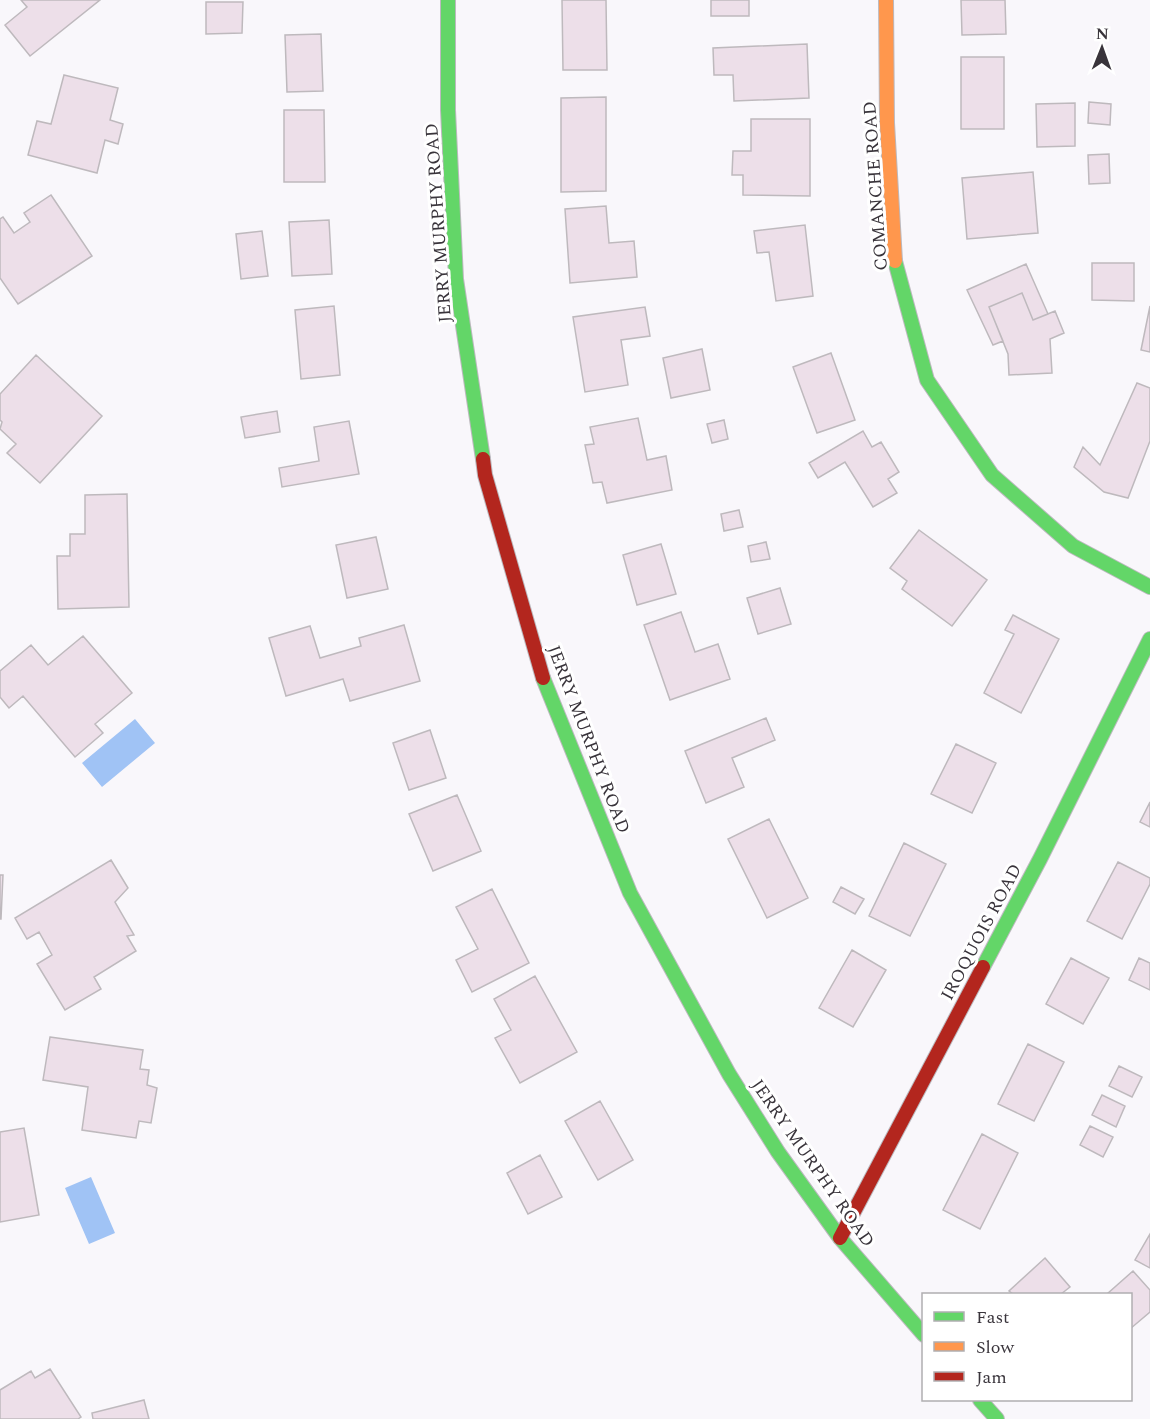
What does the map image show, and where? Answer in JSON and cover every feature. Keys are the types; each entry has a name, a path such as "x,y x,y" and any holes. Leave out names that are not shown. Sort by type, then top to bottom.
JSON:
{"street":[{"name":"JERRY MURPHY ROAD","path":"448,0 448,110 456,279 485,475 542,676 630,893 729,1074 778,1152 840,1238 922,1333"},
{"name":"COMANCHE ROAD","path":"886,0 887,123 895,262 927,380 992,474 1073,546 1150,587"},
{"name":"IROQUOIS ROAD","path":"840,1238 1040,859 1150,639"},
{"path":"981,1401 997,1419"}],"water":[{"path":"135,719 155,743 102,787 82,763"},
{"path":"91,1177 115,1233 89,1244 65,1188"}],"building":[{"path":"21,0 100,0 30,56 5,25 27,7"},
{"path":"562,0 606,0 607,70 563,70"},
{"path":"711,0 749,0 749,16 711,16"},
{"path":"961,0 1005,0 1006,34 962,35"},
{"path":"206,2 243,2 242,33 206,34"},
{"path":"321,34 323,91 287,92 285,35"},
{"path":"807,44 809,98 734,101 733,75 714,75 713,48"},
{"path":"961,57 1004,57 1004,129 961,129"},
{"path":"64,75 118,88 110,120 123,124 118,144 105,140 97,173 28,155 37,121 51,124"},
{"path":"606,97 606,191 561,192 561,98"},
{"path":"1089,102 1111,104 1110,125 1088,123"},
{"path":"1075,103 1075,146 1037,147 1036,104"},
{"path":"284,110 324,110 325,182 284,182"},
{"path":"751,119 810,119 810,196 743,195 743,175 732,175 733,151 751,151"},
{"path":"1109,154 1110,183 1089,184 1088,155"},
{"path":"1033,172 1038,233 967,239 962,178"},
{"path":"51,195 92,256 18,304 0,278 0,219 3,217 14,233 30,222 24,213"},
{"path":"606,206 609,243 634,241 637,277 570,283 565,209"},
{"path":"329,220 332,274 292,276 289,222"},
{"path":"805,225 813,296 776,301 769,252 757,253 754,231"},
{"path":"262,231 268,276 241,279 236,234"},
{"path":"1092,263 1134,263 1134,301 1092,300"},
{"path":"1026,264 1048,314 1033,320 1022,293 989,307 1003,341 993,345 967,290"},
{"path":"1022,293 1033,320 1055,311 1064,333 1050,339 1052,373 1009,375 1008,354 989,307"},
{"path":"334,306 340,375 301,379 295,310"},
{"path":"1150,306 1150,352 1141,350"},
{"path":"645,307 650,336 621,340 628,385 585,392 573,317"},
{"path":"702,349 710,390 671,398 663,358"},
{"path":"831,353 855,420 817,433 793,367"},
{"path":"36,355 102,416 40,483 7,453 16,444 0,429 2,422 0,420 0,394"},
{"path":"1137,383 1150,388 1150,441 1128,498 1104,492 1074,467 1083,447 1100,465"},
{"path":"277,411 280,432 245,438 241,417"},
{"path":"638,418 647,460 666,456 672,490 607,503 602,482 593,483 585,445 594,444 590,427"},
{"path":"724,420 728,439 712,443 707,424"},
{"path":"349,421 359,474 282,487 279,468 319,461 314,427"},
{"path":"863,431 872,447 881,442 899,472 888,479 897,493 873,507 845,462 818,478 809,463"},
{"path":"127,494 129,607 58,609 57,556 70,556 70,534 85,534 85,495"},
{"path":"739,510 743,527 724,531 721,514"},
{"path":"919,530 987,580 952,626 902,589 907,581 890,568"},
{"path":"376,537 388,589 347,598 336,545"},
{"path":"766,542 770,559 751,562 748,546"},
{"path":"661,544 676,594 637,605 623,555"},
{"path":"780,588 791,624 758,634 747,598"},
{"path":"681,612 695,652 718,644 730,679 670,700 644,625"},
{"path":"1013,615 1059,639 1021,713 984,693 1014,634 1005,630"},
{"path":"404,625 420,681 350,701 343,679 286,696 269,638 310,626 320,658 361,646 359,638"},
{"path":"83,636 132,693 95,724 103,733 75,757 23,696 9,708 0,697 0,671 31,645 48,665"},
{"path":"766,718 775,740 732,758 744,787 706,803 685,751"},
{"path":"430,730 446,778 409,790 393,743"},
{"path":"956,744 996,763 972,813 931,794"},
{"path":"457,795 481,851 433,871 409,814"},
{"path":"1150,802 1150,827 1140,822"},
{"path":"769,819 808,898 767,918 728,839"},
{"path":"904,843 946,864 910,936 869,916"},
{"path":"111,860 128,888 115,902 134,935 127,936 136,951 94,977 101,989 65,1010 37,964 52,955 39,932 27,939 15,918"},
{"path":"1118,862 1150,878 1150,884 1122,939 1087,921"},
{"path":"0,875 3,875 1,919 0,919"},
{"path":"841,887 864,899 855,914 833,902"},
{"path":"492,889 529,963 472,992 456,960 478,949 456,907"},
{"path":"852,950 886,970 853,1027 819,1008"},
{"path":"1071,958 1109,978 1083,1024 1046,1004"},
{"path":"1139,958 1150,963 1150,990 1129,980"},
{"path":"535,976 577,1052 520,1083 495,1038 511,1030 494,999"},
{"path":"50,1037 143,1050 140,1069 149,1070 147,1085 157,1088 151,1123 139,1121 136,1138 82,1130 88,1087 43,1080"},
{"path":"1028,1044 1064,1062 1034,1121 998,1104"},
{"path":"1119,1066 1142,1077 1132,1097 1109,1086"},
{"path":"1102,1095 1125,1106 1116,1127 1092,1115"},
{"path":"600,1101 633,1160 598,1180 565,1121"},
{"path":"1090,1126 1113,1137 1103,1157 1080,1145"},
{"path":"24,1128 39,1215 0,1222 0,1132"},
{"path":"982,1134 1018,1153 980,1229 943,1210"},
{"path":"540,1155 562,1197 528,1214 507,1173"},
{"path":"1150,1234 1150,1268 1135,1260"},
{"path":"1045,1258 1070,1287 1062,1293 1012,1293 1009,1291"},
{"path":"1133,1271 1150,1290 1150,1312 1132,1327 1132,1293 1108,1293"},
{"path":"50,1369 81,1417 78,1419 0,1419 0,1390 31,1371 35,1378"},
{"path":"144,1400 149,1419 93,1419 92,1413"}],"traffic: fast":[{"path":"448,0 448,110 456,279 483,459"},
{"path":"895,261 927,380 992,475 1073,546 1150,587"},
{"path":"983,967 1150,639"},
{"path":"543,678 630,893 729,1074 778,1152 840,1238 922,1333"},
{"path":"981,1401 997,1419"}],"traffic: slow":[{"path":"886,0 887,123 895,261"}],"traffic: jam":[{"path":"483,459 485,475 543,678"},
{"path":"840,1238 983,967"}]}
